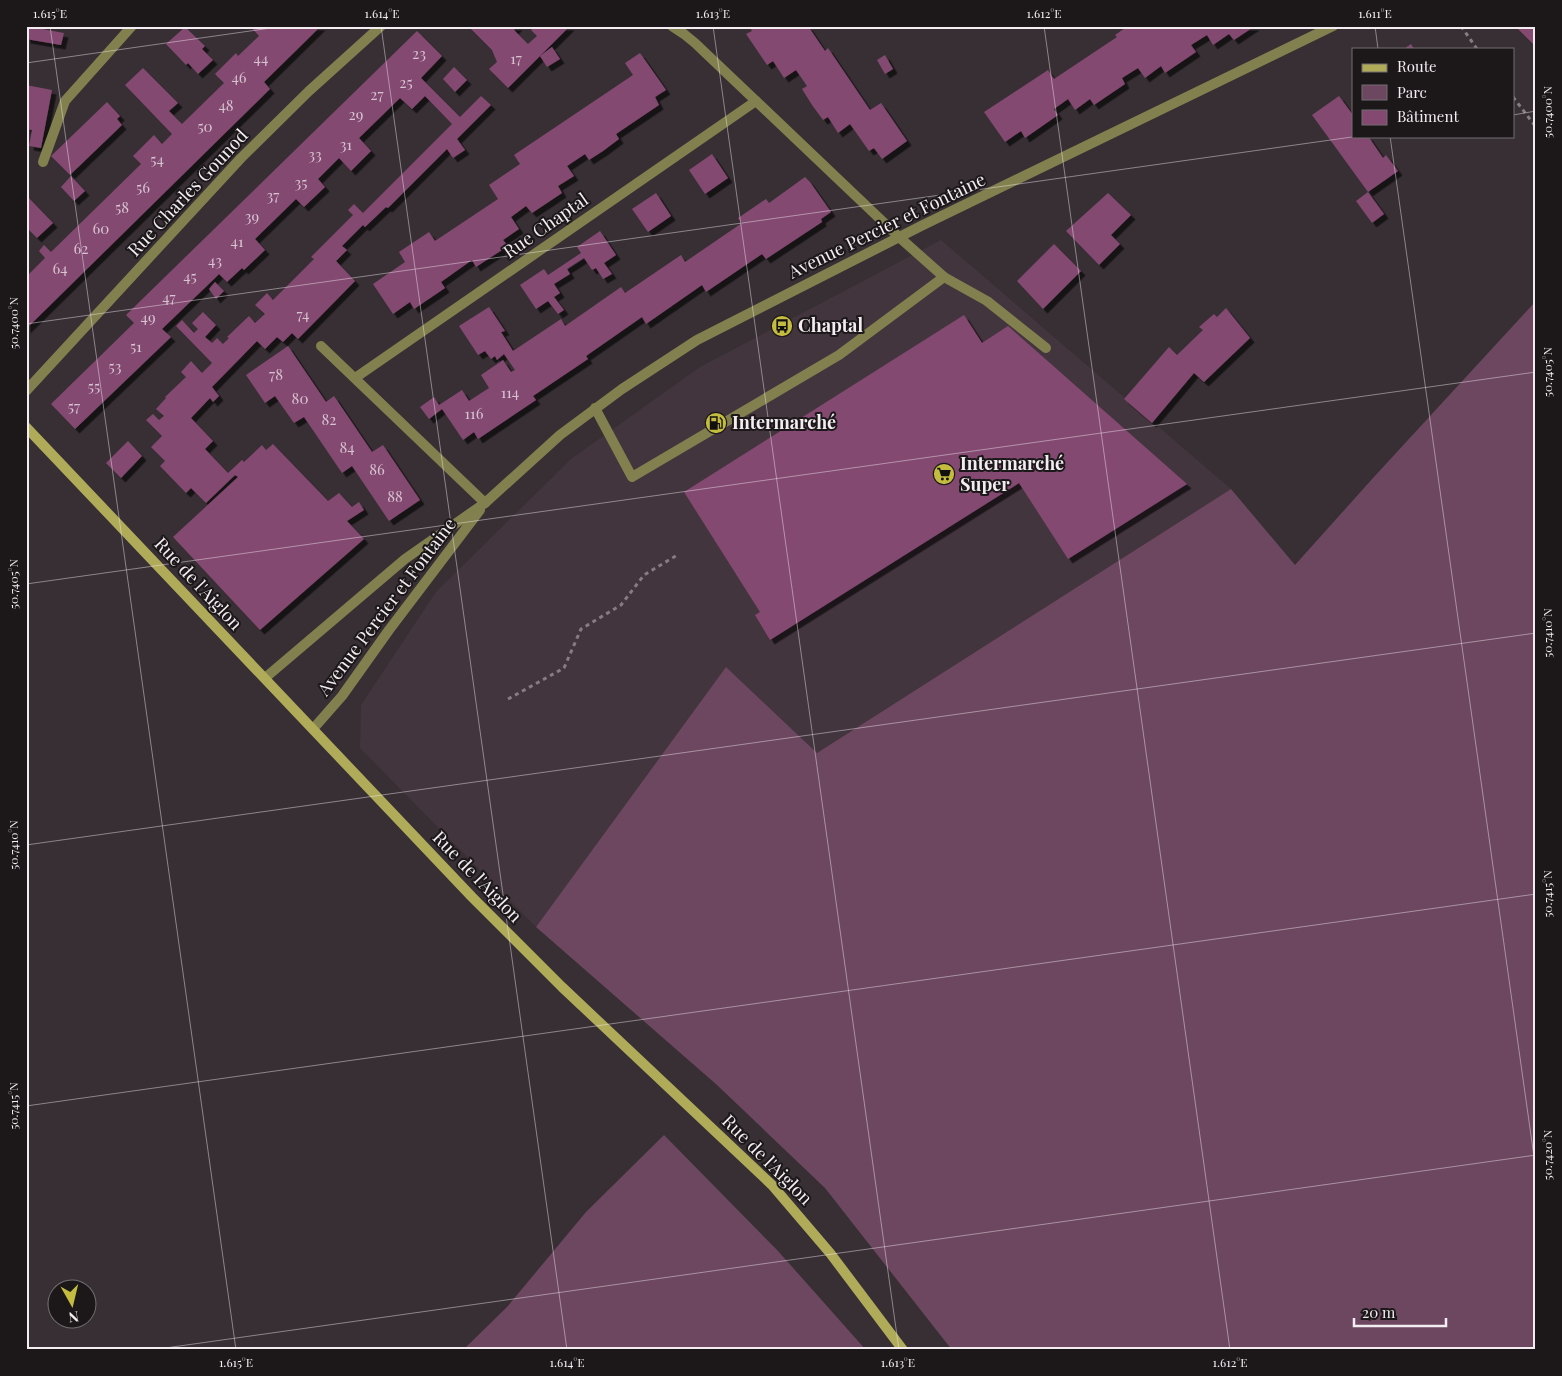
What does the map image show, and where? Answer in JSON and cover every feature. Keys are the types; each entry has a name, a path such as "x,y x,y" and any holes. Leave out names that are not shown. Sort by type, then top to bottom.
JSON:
{"main road":[{"name":"Rue de l'Aiglon","path":"26,427 472,897 772,1185 830,1253 902,1350"}],"street":[{"path":"44,162 65,101 132,26"},
{"name":"Rue Charles Gounod","path":"26,391 241,158 309,91 381,26"},
{"path":"672,26 695,43 899,237 944,277 987,301 1046,348"},
{"name":"Avenue Percier et Fontaine","path":"265,678 405,559 485,503 537,455 595,408 697,340 899,237 1334,26"},
{"name":"Rue Chaptal","path":"355,378 756,101"},
{"path":"595,408 632,477 839,355 944,277"},
{"path":"321,346 485,503"},
{"name":"Avenue Percier et Fontaine","path":"313,729 342,696 389,630 485,503"}],"path":[{"path":"1461,26 1476,48"},
{"path":"1514,98 1536,127"},
{"path":"508,699 564,668 581,629 621,605 644,575 679,554"}],"shaded area":[{"path":"941,240 1231,489 817,753 726,667 536,927 360,748 361,705 436,592 571,459 700,367"}],"green space":[{"path":"1536,301 1536,1350 952,1350 825,1188 717,1085 536,927 726,667 817,753 1231,489 1295,565"},
{"path":"664,1135 778,1251 866,1350 463,1350 507,1307 586,1212"}],"building":[{"path":"26,26 64,33 61,45 26,39"},
{"path":"250,26 321,26 264,82 270,89 26,329 26,277 45,258 39,251 44,245 51,252 141,164 133,156 154,135 162,144 172,134 125,85 143,68 178,103 169,111 182,124 224,83 215,74 236,53 238,56 259,36"},
{"path":"468,26 518,26 514,30 528,44 537,36 531,30 535,26 570,26 508,88 489,69 497,62 492,50"},
{"path":"749,26 808,26 825,51 828,48 870,110 881,103 907,141 882,159 874,148 869,151 850,124 838,133 828,117 823,120 812,105 802,89 807,86 796,70 784,78 773,61 767,65 746,34 752,31"},
{"path":"1128,26 1255,26 1234,40 1229,34 1213,45 1207,35 1191,45 1196,52 1165,73 1161,66 1145,78 1138,68 1122,78 1125,84 1094,105 1090,99 1075,110 1068,99 1054,109 1058,115 1025,138 1021,131 1005,142 984,112 1048,70 1054,79 1117,37 1115,35"},
{"path":"1515,26 1536,26 1536,47"},
{"path":"185,27 205,46 202,49 213,60 198,74 188,63 186,65 166,44"},
{"path":"417,31 442,56 421,78 460,117 481,96 491,105 457,139 465,150 453,158 447,149 388,208 386,207 365,227 363,225 342,246 347,250 336,261 355,281 298,339 292,333 283,342 277,337 265,349 257,341 212,387 219,396 213,402 210,398 191,418 213,441 205,449 228,473 242,460 244,462 262,445 266,450 273,444 328,501 339,493 352,507 359,502 364,510 347,521 364,539 260,630 173,537 238,477 235,475 206,503 191,488 186,493 160,466 165,461 151,447 162,436 146,420 153,414 159,420 164,416 156,409 165,397 186,377 181,372 191,361 202,373 212,363 176,326 182,320 194,333 198,329 192,323 203,312 216,325 205,337 212,343 217,338 223,344 229,338 227,337 249,316 255,323 265,314 255,305 267,293 273,300 314,259 311,257 353,215 348,210 354,204 363,213 452,124 425,96 412,109 400,98 359,138 371,151 351,171 339,158 318,179 325,187 304,207 296,199 255,239 265,250 244,270 242,268 227,282 219,274 162,329 171,337 75,429 51,404 134,323 126,315"},
{"path":"1411,44 1413,48 1405,48"},
{"path":"552,47 560,59 547,67 540,56"},
{"path":"640,53 666,90 655,97 659,105 616,134 619,139 603,151 589,160 585,154 567,166 574,176 558,186 562,193 532,213 526,206 511,217 519,229 503,240 508,246 476,267 472,260 441,282 445,288 414,309 410,302 393,314 373,284 405,262 399,252 429,232 435,241 498,199 489,185 520,164 514,155 633,75 625,63"},
{"path":"885,55 893,69 885,74 877,60"},
{"path":"454,67 467,80 455,92 443,79"},
{"path":"26,85 52,90 41,148 29,146 32,130 26,129"},
{"path":"1339,96 1352,114 1352,138 1369,138 1383,158 1386,155 1398,171 1368,192 1312,115"},
{"path":"107,102 120,116 117,119 122,125 70,175 51,156"},
{"path":"712,154 728,178 705,194 689,170"},
{"path":"71,176 85,191 74,201 61,187"},
{"path":"805,177 831,212 821,219 822,222 766,259 762,254 706,292 702,285 646,324 642,317 586,356 588,359 533,396 536,400 478,439 474,432 463,440 442,409 429,419 420,407 434,397 439,405 462,390 469,401 489,388 481,375 503,360 511,372 515,370 504,354 497,360 495,356 491,359 485,351 478,355 459,326 489,307 505,331 501,332 513,351 561,319 565,326 621,287 625,293 681,255 685,262 742,223 738,218 766,199 769,203"},
{"path":"1368,192 1384,214 1372,223 1356,201"},
{"path":"656,193 671,216 648,232 632,209"},
{"path":"1108,193 1131,215 1111,235 1120,244 1099,265 1066,231"},
{"path":"26,195 53,223 37,238 26,227"},
{"path":"600,231 616,255 604,263 612,274 603,279 596,268 592,270 584,258 567,269 570,274 554,284 560,293 554,297 564,310 558,314 548,301 536,309 520,285 544,269 548,275 581,253 577,247"},
{"path":"1054,244 1081,271 1043,309 1017,281"},
{"path":"215,282 224,291 216,299 209,289"},
{"path":"1226,308 1250,338 1204,382 1194,373 1152,423 1124,399 1169,347 1177,355 1203,330 1199,327 1214,314 1217,317"},
{"name":"Intermarché Super","path":"964,315 982,343 1008,326 1187,484 1068,559 1019,483 770,640 755,615 760,612 684,492"},
{"path":"288,346 326,402 334,396 372,452 383,445 420,500 389,521 352,466 342,473 304,417 294,423 275,396 265,403 246,375"},
{"path":"128,441 142,456 121,478 106,463"}],"place":[{"name":"Chaptal","path":"782,326"},
{"name":"Intermarché","path":"716,423"},
{"name":"Intermarché Super","path":"944,474"}]}
